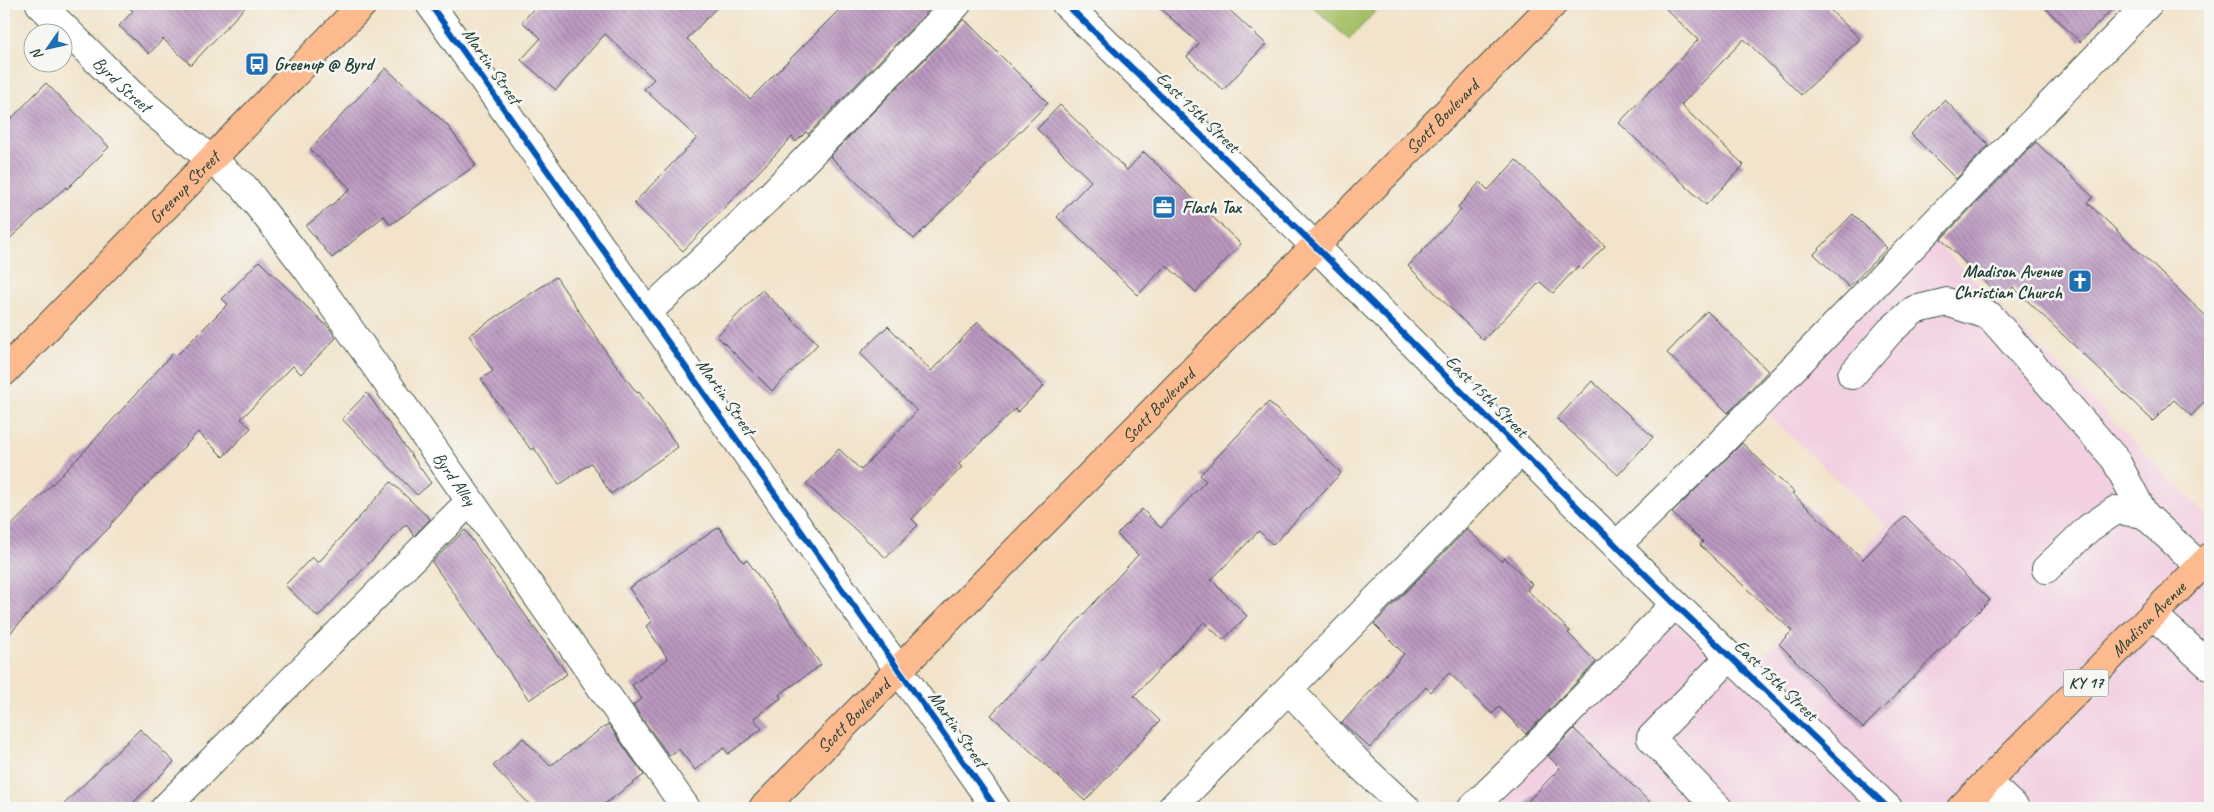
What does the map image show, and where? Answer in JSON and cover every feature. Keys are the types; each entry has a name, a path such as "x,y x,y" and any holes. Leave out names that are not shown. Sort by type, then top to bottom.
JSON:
{"main road":[{"name":"Greenup Street","path":"4,372 363,4"},
{"name":"Scott Boulevard","path":"763,808 1553,4"},
{"name":"Madison Avenue","path":"1961,808 2205,562"}],"street":[{"name":"Byrd Street","path":"40,4 130,93 211,160"},
{"name":"Martin Street","path":"430,4 996,808"},
{"path":"648,312 768,198 957,4"},
{"name":"East 15th Street","path":"1066,4 1315,246 1675,604 1888,808"},
{"path":"1617,545 1706,458 2148,4"},
{"name":"Byrd Alley","path":"211,160 244,187 302,262 686,808"},
{"path":"1852,375 1890,331 1914,310 1947,302 1990,316 2115,459 2144,514 2205,562"},
{"path":"1172,808 1521,451"},
{"path":"165,808 469,502"},
{"path":"2046,569 2089,528 2116,510 2144,514"},
{"path":"1472,808 1534,748 1675,604"},
{"path":"2153,615 2210,666"},
{"path":"1718,808 1651,738 1730,657"},
{"path":"1289,690 1362,766 1406,808"},
{"path":"1987,782 2015,808"}],"shaded area":[{"path":"1926,232 2210,519 2210,808 1472,808 1675,604 1747,673 1886,526 1758,405"}],"green space":[{"path":"1310,4 1382,4 1349,40"}],"building":[{"path":"125,4 248,4 191,65 163,39 149,54 119,26 133,11"},
{"path":"538,4 720,4 687,39 750,99 845,4 935,4 808,134 806,132 796,142 792,137 683,251 634,203 697,138 644,89 654,79 605,34 556,90 521,60 541,38 522,22"},
{"path":"1156,4 1223,4 1266,44 1223,90 1187,57 1199,44"},
{"path":"1661,4 1824,4 1860,39 1801,95 1744,39 1681,105 1744,165 1706,205 1619,123 1698,40"},
{"path":"2041,4 2117,4 2080,42"},
{"path":"964,19 1048,103 914,239 830,156"},
{"path":"386,68 448,126 476,165 390,225 384,216 332,258 306,226 351,189 310,149"},
{"path":"46,83 109,147 67,189 66,187 4,244 4,126"},
{"path":"1945,100 1989,145 1956,179 1911,134"},
{"path":"1060,105 1127,170 1144,152 1241,244 1196,292 1166,265 1138,295 1057,217 1091,181 1037,129"},
{"name":"Madison Avenue Christian Church","path":"2036,142 2093,197 2088,203 2210,320 2210,396 2191,416 2174,400 2153,421 2013,287 2002,298 1941,239"},
{"path":"1516,160 1605,246 1582,270 1578,266 1553,293 1540,282 1483,340 1408,266 1461,210 1458,207 1480,182 1488,190"},
{"path":"1853,214 1887,248 1849,287 1814,254"},
{"path":"259,261 330,329 336,338 301,374 293,366 241,419 251,428 223,457 198,432 4,640 4,533 80,456 173,353 176,356 228,304 222,299"},
{"path":"556,277 607,353 637,393 639,392 678,447 611,494 591,463 559,485 534,448 531,450 481,379 493,371 469,335"},
{"path":"762,290 818,344 772,391 717,336"},
{"path":"1707,311 1768,371 1728,413 1667,353"},
{"path":"978,322 1044,386 1018,412 1015,409 958,464 962,467 912,519 918,525 886,558 806,484 839,449 861,470 917,411 860,353 888,326 931,371"},
{"path":"1592,381 1653,437 1618,475 1557,419"},
{"path":"367,393 431,483 417,495 342,419"},
{"path":"1269,402 1341,473 1273,545 1259,531 1211,580 1247,616 1223,640 1204,622 1134,696 1160,721 1085,801 991,715 1138,555 1117,534 1142,509 1161,528 1206,481 1200,475"},
{"path":"1742,443 1863,559 1905,516 1990,600 1863,728 1779,644 1792,631 1700,545 1703,542 1672,513"},
{"path":"391,482 430,519 414,536 406,524 318,617 285,585 312,557 318,563"},
{"path":"719,527 743,562 747,560 821,665 779,695 781,698 754,718 762,729 728,754 724,748 695,770 679,749 669,756 633,705 642,699 632,685 668,659 646,626 652,622 629,588"},
{"path":"1467,529 1501,561 1505,558 1532,584 1527,590 1570,631 1568,633 1596,662 1526,734 1499,707 1492,714 1449,673 1431,692 1426,687 1370,748 1342,723 1404,654 1374,624"},
{"path":"465,530 567,674 529,700 432,562"},
{"path":"608,724 644,775 599,808 533,808 493,766 523,738 550,766"},
{"path":"140,729 174,762 128,808 60,808"},
{"path":"1574,729 1656,808 1521,808 1560,768 1548,756"}],"cycle path":[{"path":"430,4 996,808"},
{"path":"1066,4 1315,246 1675,604 1888,808"}],"place":[{"name":"Greenup @ Byrd","path":"257,64"},
{"name":"Flash Tax","path":"1164,207"},
{"name":"Madison Avenue Christian Church","path":"2080,281"}]}
